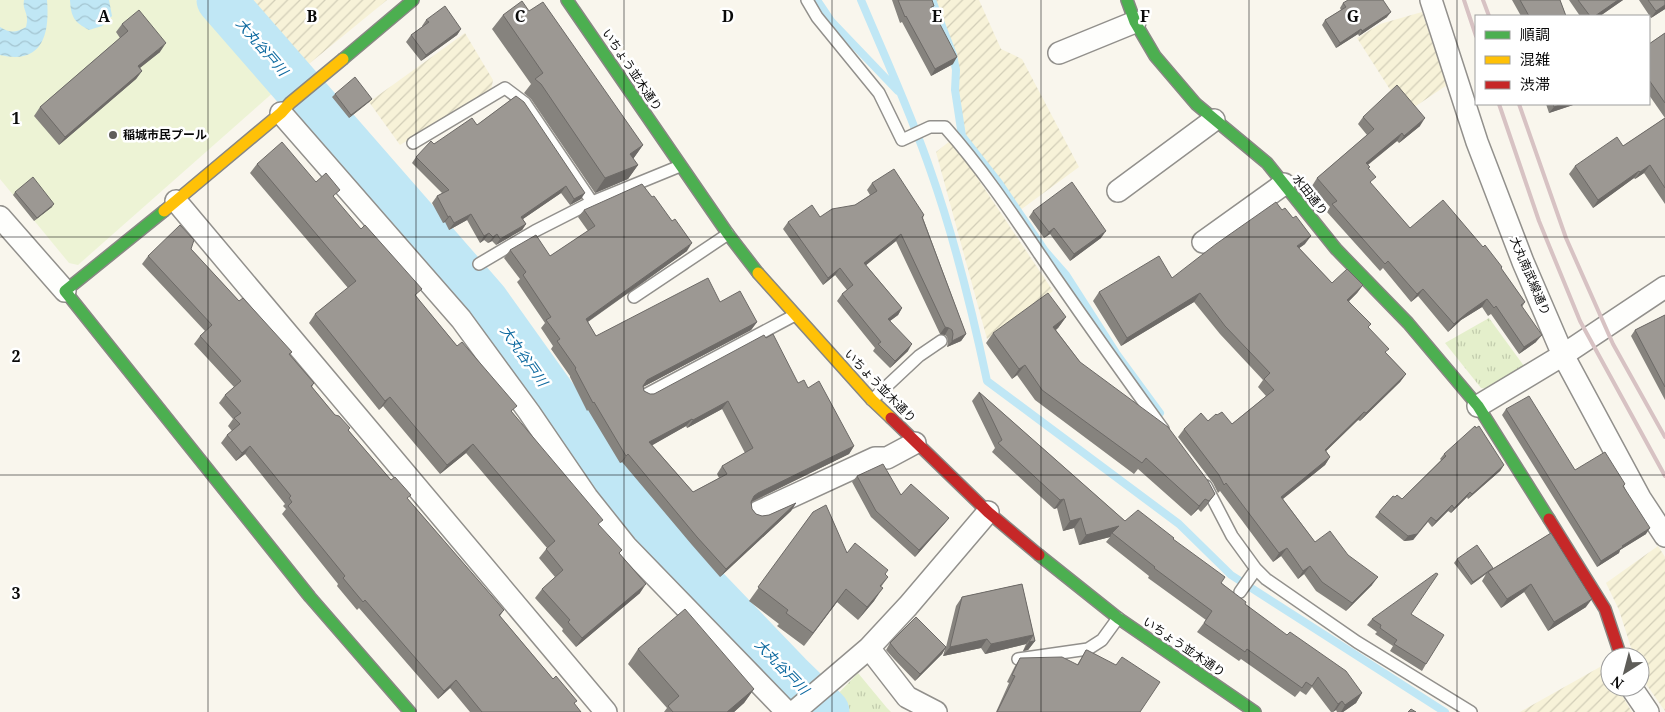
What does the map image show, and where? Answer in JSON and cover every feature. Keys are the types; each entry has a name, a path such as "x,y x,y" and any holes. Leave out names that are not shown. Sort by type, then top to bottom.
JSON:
{"street":[{"path":"65,292 176,201 413,0"},
{"name":"いちょう並木通り","path":"567,0 728,234 769,286 872,400 988,512 1068,579 1118,618 1255,712"},
{"name":"水田通り","path":"1127,0 1135,22 1155,56 1196,104 1259,157 1284,184 1336,249 1408,323 1478,406 1605,609 1618,647"},
{"name":"大丸南武線通り","path":"1431,0 1477,142 1523,262 1563,355 1640,498 1665,536"},
{"path":"1059,53 1135,22"},
{"path":"285,108 461,319 529,412 587,498 626,546 792,711 869,648 908,606 988,512"},
{"path":"1118,191 1214,120"},
{"path":"1203,242 1284,184"},
{"path":"176,201 606,712"},
{"path":"0,217 65,292 310,597 410,712"},
{"path":"1478,406 1563,355 1665,287"},
{"path":"758,512 875,458 887,458 915,443"},
{"path":"869,648 906,697 936,712"},
{"path":"1638,697 1648,712"}],"lane":[{"path":"807,0 817,18 879,93 902,140 930,127 946,127 990,182 1170,440"},
{"path":"413,143 505,88 525,103 592,202"},
{"path":"479,264 535,231 592,202 680,166"},
{"path":"634,297 728,234"},
{"path":"645,395 795,315"},
{"path":"872,400 919,356 941,340"},
{"path":"1197,474 1207,488 1232,536 1254,572 1357,642 1471,712"},
{"path":"1240,592 1254,572"},
{"path":"1018,660 1088,649 1102,640 1118,618"}],"shaded area":[{"path":"237,0 387,0 299,72"},
{"path":"934,0 979,0 1001,49 1022,59 1079,167 1019,211 992,171 964,136 958,94 959,68"},
{"path":"1422,12 1447,85 1410,110 1389,88 1357,38 1380,24"},
{"path":"465,33 493,80 491,91 400,145 369,102"},
{"path":"950,141 962,155 1053,291 987,339 936,152"},
{"path":"1658,546 1665,557 1665,711 1650,690 1650,647 1631,647 1619,610 1606,583"},
{"path":"1600,667 1600,697 1623,697 1632,712 1520,712"}],"green space":[{"name":"稲城市民プール","path":"0,0 196,0 276,90 78,265 69,263 0,179"},
{"path":"1489,318 1524,366 1488,389 1481,388 1445,343"},
{"path":"858,673 891,712 841,712 831,701"}],"water":[{"path":"24,0 47,0 48,13 45,35 34,51 25,56 0,55 0,27 13,31 26,27 27,18"},
{"path":"70,0 109,0 112,16 102,26 89,30 74,18"}],"building":[{"path":"898,0 932,0 934,6 931,7 957,57 935,69 905,17"},
{"path":"1348,0 1383,0 1391,12 1340,43 1325,20 1346,7 1343,3"},
{"path":"1520,0 1560,0 1566,15 1528,15"},
{"path":"1578,0 1618,0 1596,15 1589,15"},
{"path":"1648,0 1665,0 1665,5 1656,11"},
{"path":"522,1 529,11 543,2 643,145 630,154 638,165 605,178 541,84 535,79 543,73 503,15"},
{"path":"445,6 461,29 426,55 411,35 429,22 426,20"},
{"path":"139,10 166,43 138,66 142,71 65,137 40,107 128,31 122,24"},
{"path":"1665,33 1665,103 1650,81 1650,43"},
{"path":"355,77 372,99 351,115 335,94"},
{"path":"1397,85 1425,118 1404,136 1402,133 1366,163 1376,177 1370,182 1410,228 1443,200 1483,247 1485,245 1525,302 1521,305 1542,335 1524,347 1496,306 1494,308 1487,299 1454,324 1423,289 1417,294 1388,261 1385,264 1332,204 1337,201 1317,178 1374,129 1363,117"},
{"path":"516,96 524,102 585,193 574,199 566,186 521,217 526,224 500,239 497,234 493,237 489,233 484,236 471,214 454,223 450,216 448,217 437,196 449,190 416,157 431,141 434,144 472,118 477,125"},
{"path":"1665,118 1665,188 1650,165 1598,200 1575,166 1617,137 1623,146"},
{"path":"282,142 316,182 326,173 340,190 333,196 361,229 365,225 422,289 415,295 457,346 462,342 517,406 511,411 603,520 598,524 622,550 619,553 646,584 582,638 568,622 570,620 542,589 563,570 546,549 555,541 473,444 447,465 390,397 385,401 315,314 356,281 257,164"},
{"path":"894,169 924,215 922,217 966,334 952,341 952,330 945,327 901,234 864,263 902,308 888,319 912,344 895,361 878,344 881,342 842,294 853,285 840,268 828,278 788,222 812,205 820,217 832,209 855,205 877,191 872,183"},
{"path":"33,177 54,204 37,218 15,192"},
{"path":"1072,182 1106,231 1074,254 1054,228 1049,232 1033,211"},
{"path":"642,184 652,197 654,196 672,221 675,219 692,243 586,319 596,336 708,278 720,302 740,291 757,322 647,380 643,386 644,391 654,394 764,335 766,338 773,334 798,383 804,380 808,388 819,381 854,446 754,496 751,502 752,509 756,514 762,516 769,515 796,503 726,569 628,454 626,456 593,403 576,368 557,341 560,339 546,320 551,317 523,275 526,272 510,250 536,235 550,256 595,226 584,210","holes":["728,401 753,448 722,466 727,474 693,492 649,442"]},
{"path":"1276,202 1282,210 1285,208 1293,218 1296,216 1311,236 1297,246 1332,283 1347,269 1363,285 1347,300 1371,324 1368,327 1389,349 1385,352 1406,374 1325,450 1330,457 1281,497 1315,542 1330,531 1348,555 1378,577 1352,603 1322,582 1310,566 1303,571 1287,548 1279,553 1226,483 1224,485 1219,475 1184,429 1201,413 1208,421 1216,414 1222,412 1232,424 1274,390 1264,379 1270,373 1225,326 1200,293 1127,338 1099,292 1159,256 1172,278"},
{"path":"180,225 194,240 191,249 239,301 243,298 292,352 289,354 314,383 311,386 335,415 339,416 350,428 348,430 391,480 395,477 411,495 407,498 504,610 499,615 553,679 556,676 577,701 574,703 581,712 482,712 456,680 444,691 365,600 363,602 343,578 345,576 288,506 292,502 289,498 291,496 250,446 242,453 227,435 240,424 234,418 241,413 225,395 241,381 200,336 212,325 148,256"},
{"path":"1048,293 1066,317 1053,327 1080,362 1168,427 1208,481 1215,494 1209,501 1205,499 1199,506 1146,458 1142,463 1042,390 1025,365 1019,369 993,333"},
{"path":"1665,315 1665,387 1635,330"},
{"path":"979,392 1125,521 1138,510 1173,539 1225,577 1221,583 1246,602 1245,604 1287,635 1290,632 1346,671 1362,693 1345,705 1342,701 1338,704 1318,677 1312,686 1306,682 1302,688 1247,649 1245,652 1204,623 1212,611 1154,568 1112,533 1119,526 1086,535 1081,518 1070,521 1064,499 1060,500 998,443 1002,440"},
{"path":"1529,396 1575,470 1605,452 1625,484 1623,486 1650,528 1601,561 1506,409"},
{"path":"1475,426 1476,428 1479,426 1504,465 1472,494 1470,492 1454,508 1452,505 1436,521 1431,517 1417,534 1408,536 1379,512 1393,496 1397,495 1402,499 1446,456 1444,454"},
{"path":"883,464 901,495 911,484 949,518 919,550 876,511 857,476"},
{"path":"826,505 847,553 855,543 888,570 885,574 888,577 880,586 883,588 867,607 846,589 813,633 786,613 788,610 758,587 813,512"},
{"path":"1551,533 1592,599 1554,622 1531,584 1507,599 1488,572"},
{"path":"1477,545 1493,568 1473,582 1457,559"},
{"path":"1436,573 1438,574 1411,614 1444,635 1426,664 1394,644 1397,640 1380,628 1381,625 1372,619"},
{"path":"1022,584 1035,641 1029,642 1033,635 991,644 987,639 950,647 962,597"},
{"path":"685,609 754,689 727,712 673,712 668,706 679,696 638,649"},
{"path":"916,617 946,647 920,674 890,643"},
{"path":"1086,650 1116,665 1122,657 1160,682 1140,712 997,712 1015,676 1012,675 1020,658 1062,657 1078,665"}],"waterway":[{"name":"大丸谷戸川","path":"221,0 484,301 646,528 825,712"},
{"path":"817,0 831,21 898,91"},
{"path":"861,0 898,85 940,198 962,275 987,381 1179,524 1231,575 1445,712"},
{"path":"932,0 953,55 956,70 955,90 962,136 999,183 1045,251 1066,275 1116,353 1160,413"}],"railway":[{"path":"1464,0 1475,33"},
{"path":"1483,0 1489,15"},
{"path":"1499,105 1539,221 1580,321 1665,476"},
{"path":"1519,105 1566,238 1613,344 1665,437"}],"traffic: fast":[{"path":"343,59 413,0"},
{"path":"567,0 728,234 758,273"},
{"path":"1127,0 1135,22 1155,56 1196,104 1267,163 1336,249 1408,323 1478,406 1549,519"},
{"path":"164,211 65,291 310,597 410,712"},
{"path":"1039,555 1118,618 1255,712"}],"traffic: slow":[{"path":"164,211 343,59"},
{"path":"758,273 872,400 891,418"}],"traffic: jam":[{"path":"891,418 988,512 1039,555"},
{"path":"1549,519 1605,609 1618,647"}],"place":[{"name":"稲城市民プール","path":"113,135"}]}
